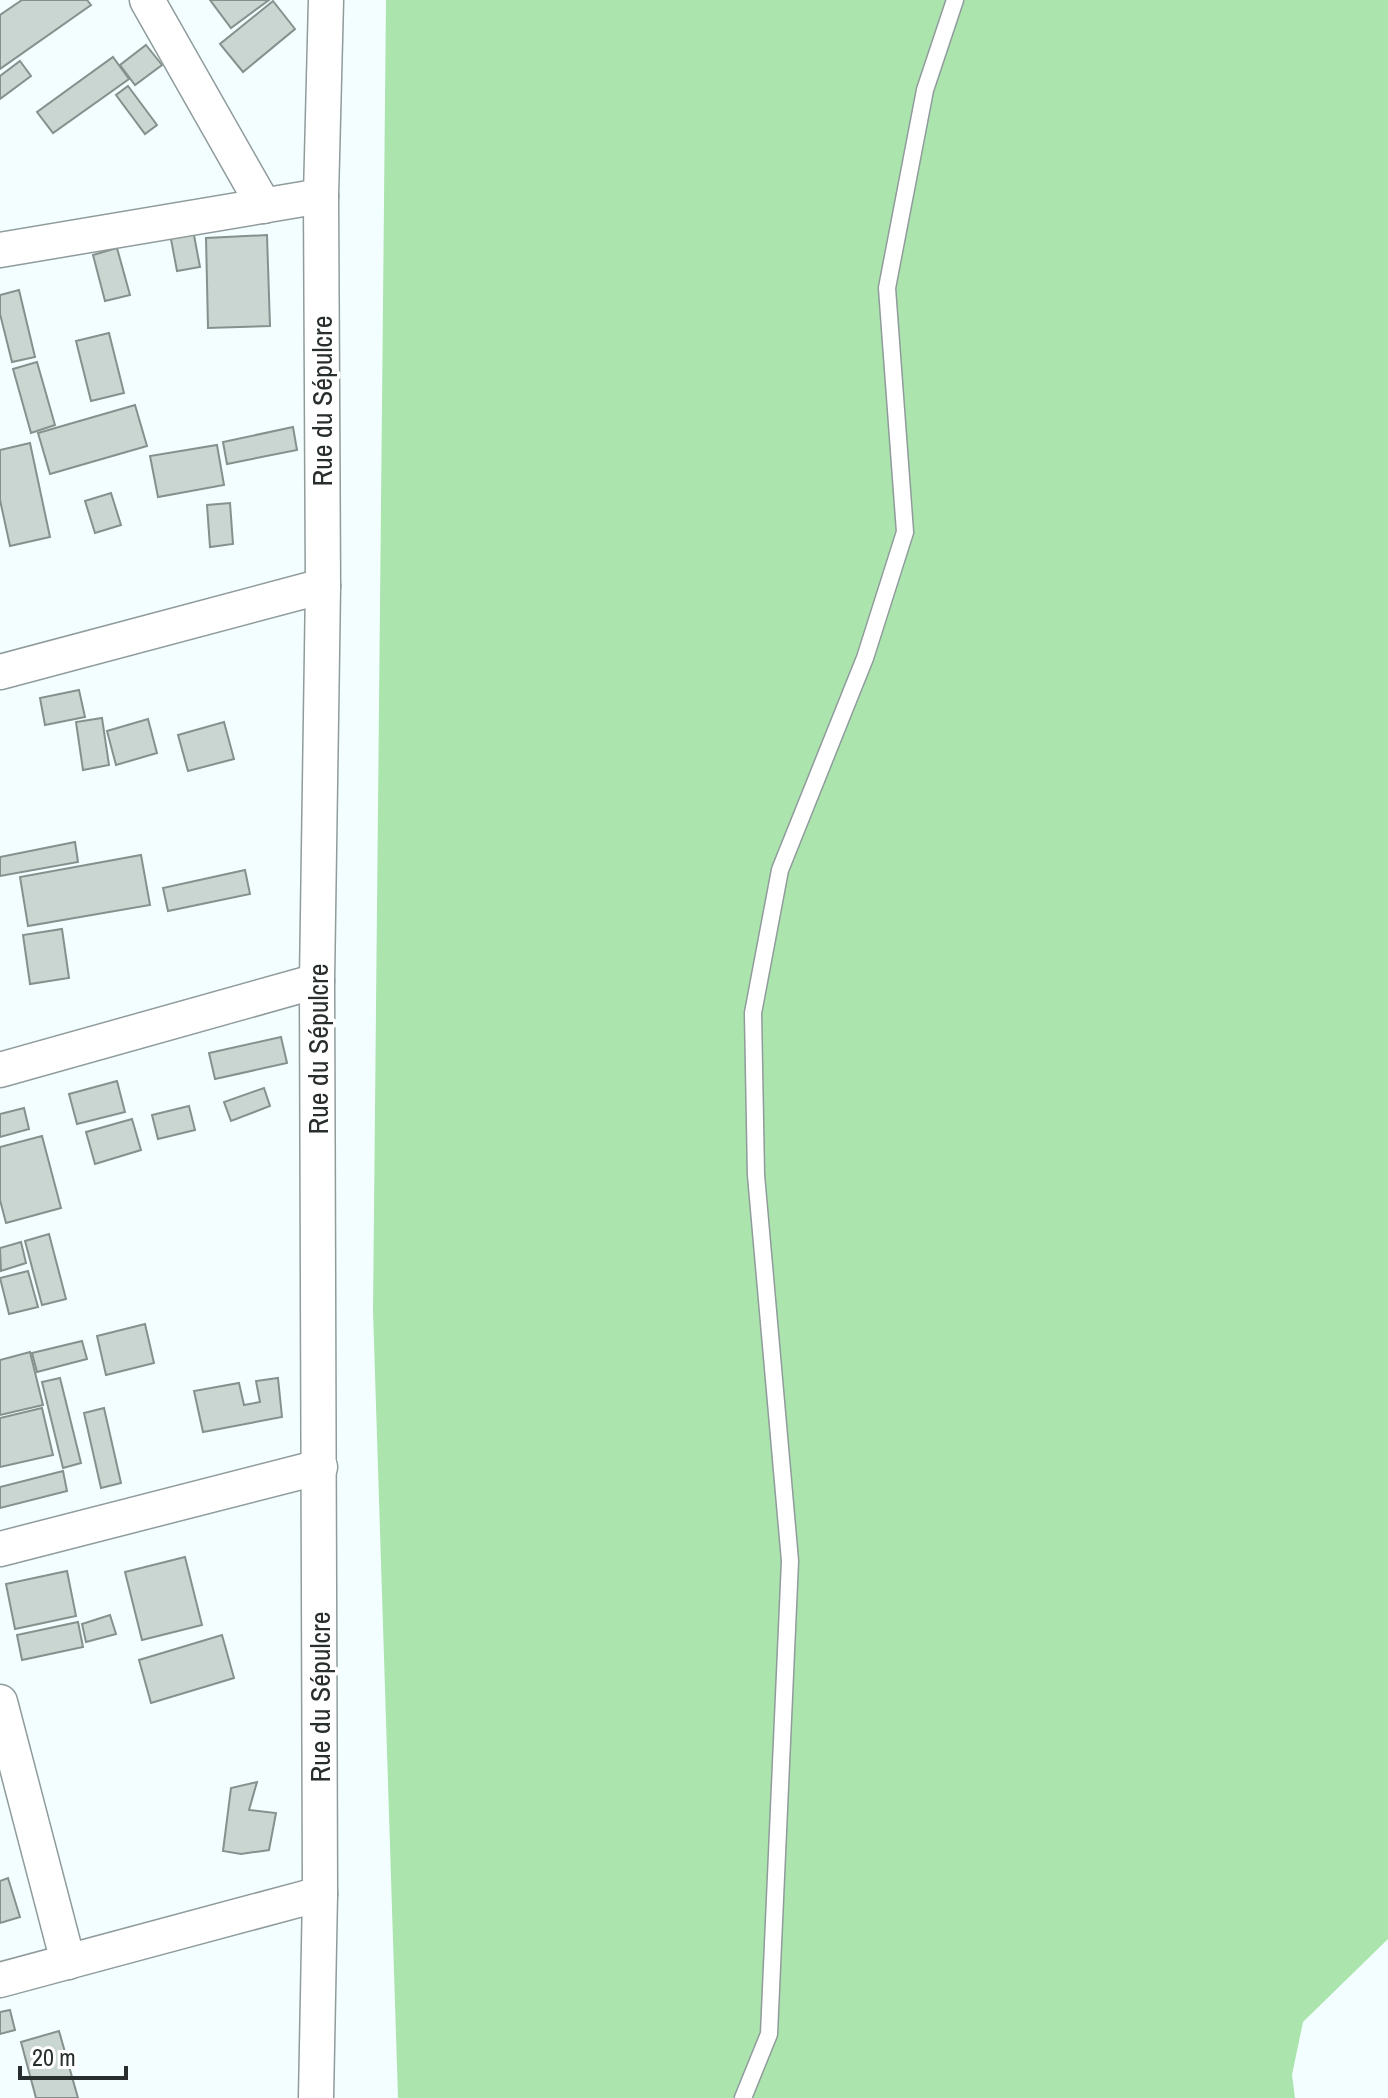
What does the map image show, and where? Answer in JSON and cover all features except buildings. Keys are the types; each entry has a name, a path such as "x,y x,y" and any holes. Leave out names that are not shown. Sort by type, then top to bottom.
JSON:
{"street":[{"path":"147,0 264,206"},
{"name":"Rue du Sépulcre","path":"316,2098 320,1894 317,981 323,586 321,196 326,0"},
{"path":"0,250 321,196"},
{"path":"0,672 323,586"},
{"path":"0,1070 317,981"},
{"path":"0,1549 320,1467"},
{"path":"0,1702 68,1962"},
{"path":"0,1980 320,1894"}],"lane":[{"path":"743,2098 769,2034 790,1561 756,1175 753,1013 780,870 865,658 905,532 887,288 925,90 955,0"}],"green space":[{"path":"386,0 1388,0 1388,1939 1303,2022 1292,2075 1295,2098 398,2098 373,1311"}]}
